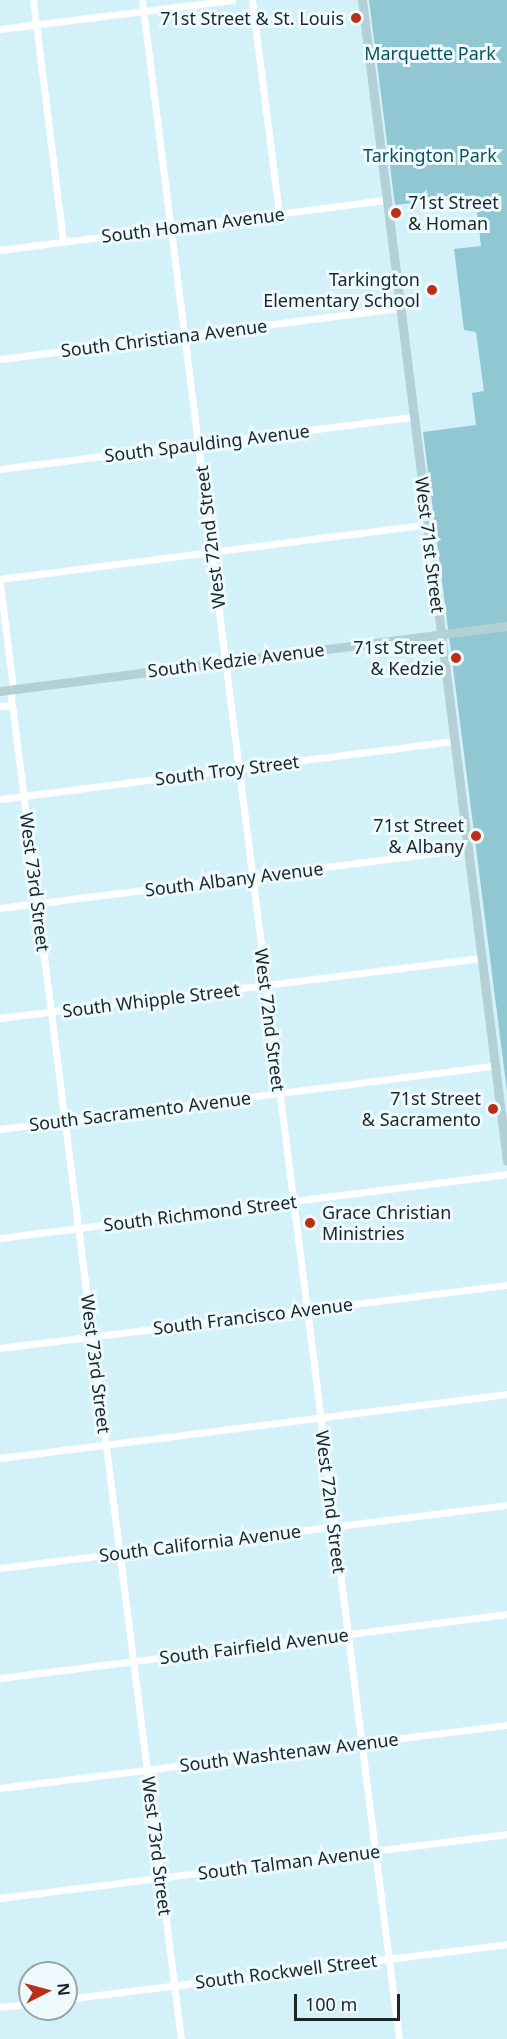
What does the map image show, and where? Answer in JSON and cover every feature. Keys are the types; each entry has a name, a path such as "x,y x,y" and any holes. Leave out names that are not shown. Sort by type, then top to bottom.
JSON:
{"main road":[{"name":"West 71st Street","path":"362,0 507,1161"},
{"name":"South Kedzie Avenue","path":"0,691 507,626"}],"street":[{"path":"33,0 63,242"},
{"name":"West 72nd Street","path":"142,0 399,2039"},
{"path":"0,29 232,0"},
{"path":"252,0 279,214"},
{"name":"South Homan Avenue","path":"0,250 387,200"},
{"name":"South Christiana Avenue","path":"0,359 400,308"},
{"name":"South Spaulding Avenue","path":"0,469 414,417"},
{"path":"0,581 427,524"},
{"name":"West 73rd Street","path":"0,581 12,705 182,2039"},
{"path":"0,706 12,705"},
{"name":"South Troy Street","path":"0,799 453,741"},
{"name":"South Albany Avenue","path":"0,908 467,849"},
{"name":"South Whipple Street","path":"0,1018 481,958"},
{"name":"South Sacramento Avenue","path":"0,1129 495,1066"},
{"name":"South Richmond Street","path":"0,1238 507,1174"},
{"name":"South Francisco Avenue","path":"0,1348 507,1285"},
{"path":"0,1458 507,1394"},
{"name":"South California Avenue","path":"0,1568 507,1504"},
{"name":"South Fairfield Avenue","path":"0,1678 507,1614"},
{"name":"South Washtenaw Avenue","path":"0,1788 507,1725"},
{"name":"South Talman Avenue","path":"0,1898 507,1834"},
{"name":"South Rockwell Street","path":"78,1997 507,1944"},
{"path":"0,2007 18,2005"}],"green space":[{"path":"369,0 507,0 507,1091 423,432 476,425 472,393 484,391 476,332 464,330 454,249 481,246 475,195 395,205"}],"place":[{"name":"71st Street & St. Louis","path":"356,18"},
{"name":"71st Street & Homan","path":"396,213"},
{"name":"Tarkington Elementary School","path":"432,290"},
{"name":"71st Street & Kedzie","path":"456,658"},
{"name":"71st Street & Albany","path":"476,836"},
{"name":"71st Street & Sacramento","path":"493,1109"},
{"name":"Grace Christian Ministries","path":"310,1223"}],"park label":[{"name":"Marquette Park","path":"430,53"},
{"name":"Tarkington Park","path":"430,155"}]}
